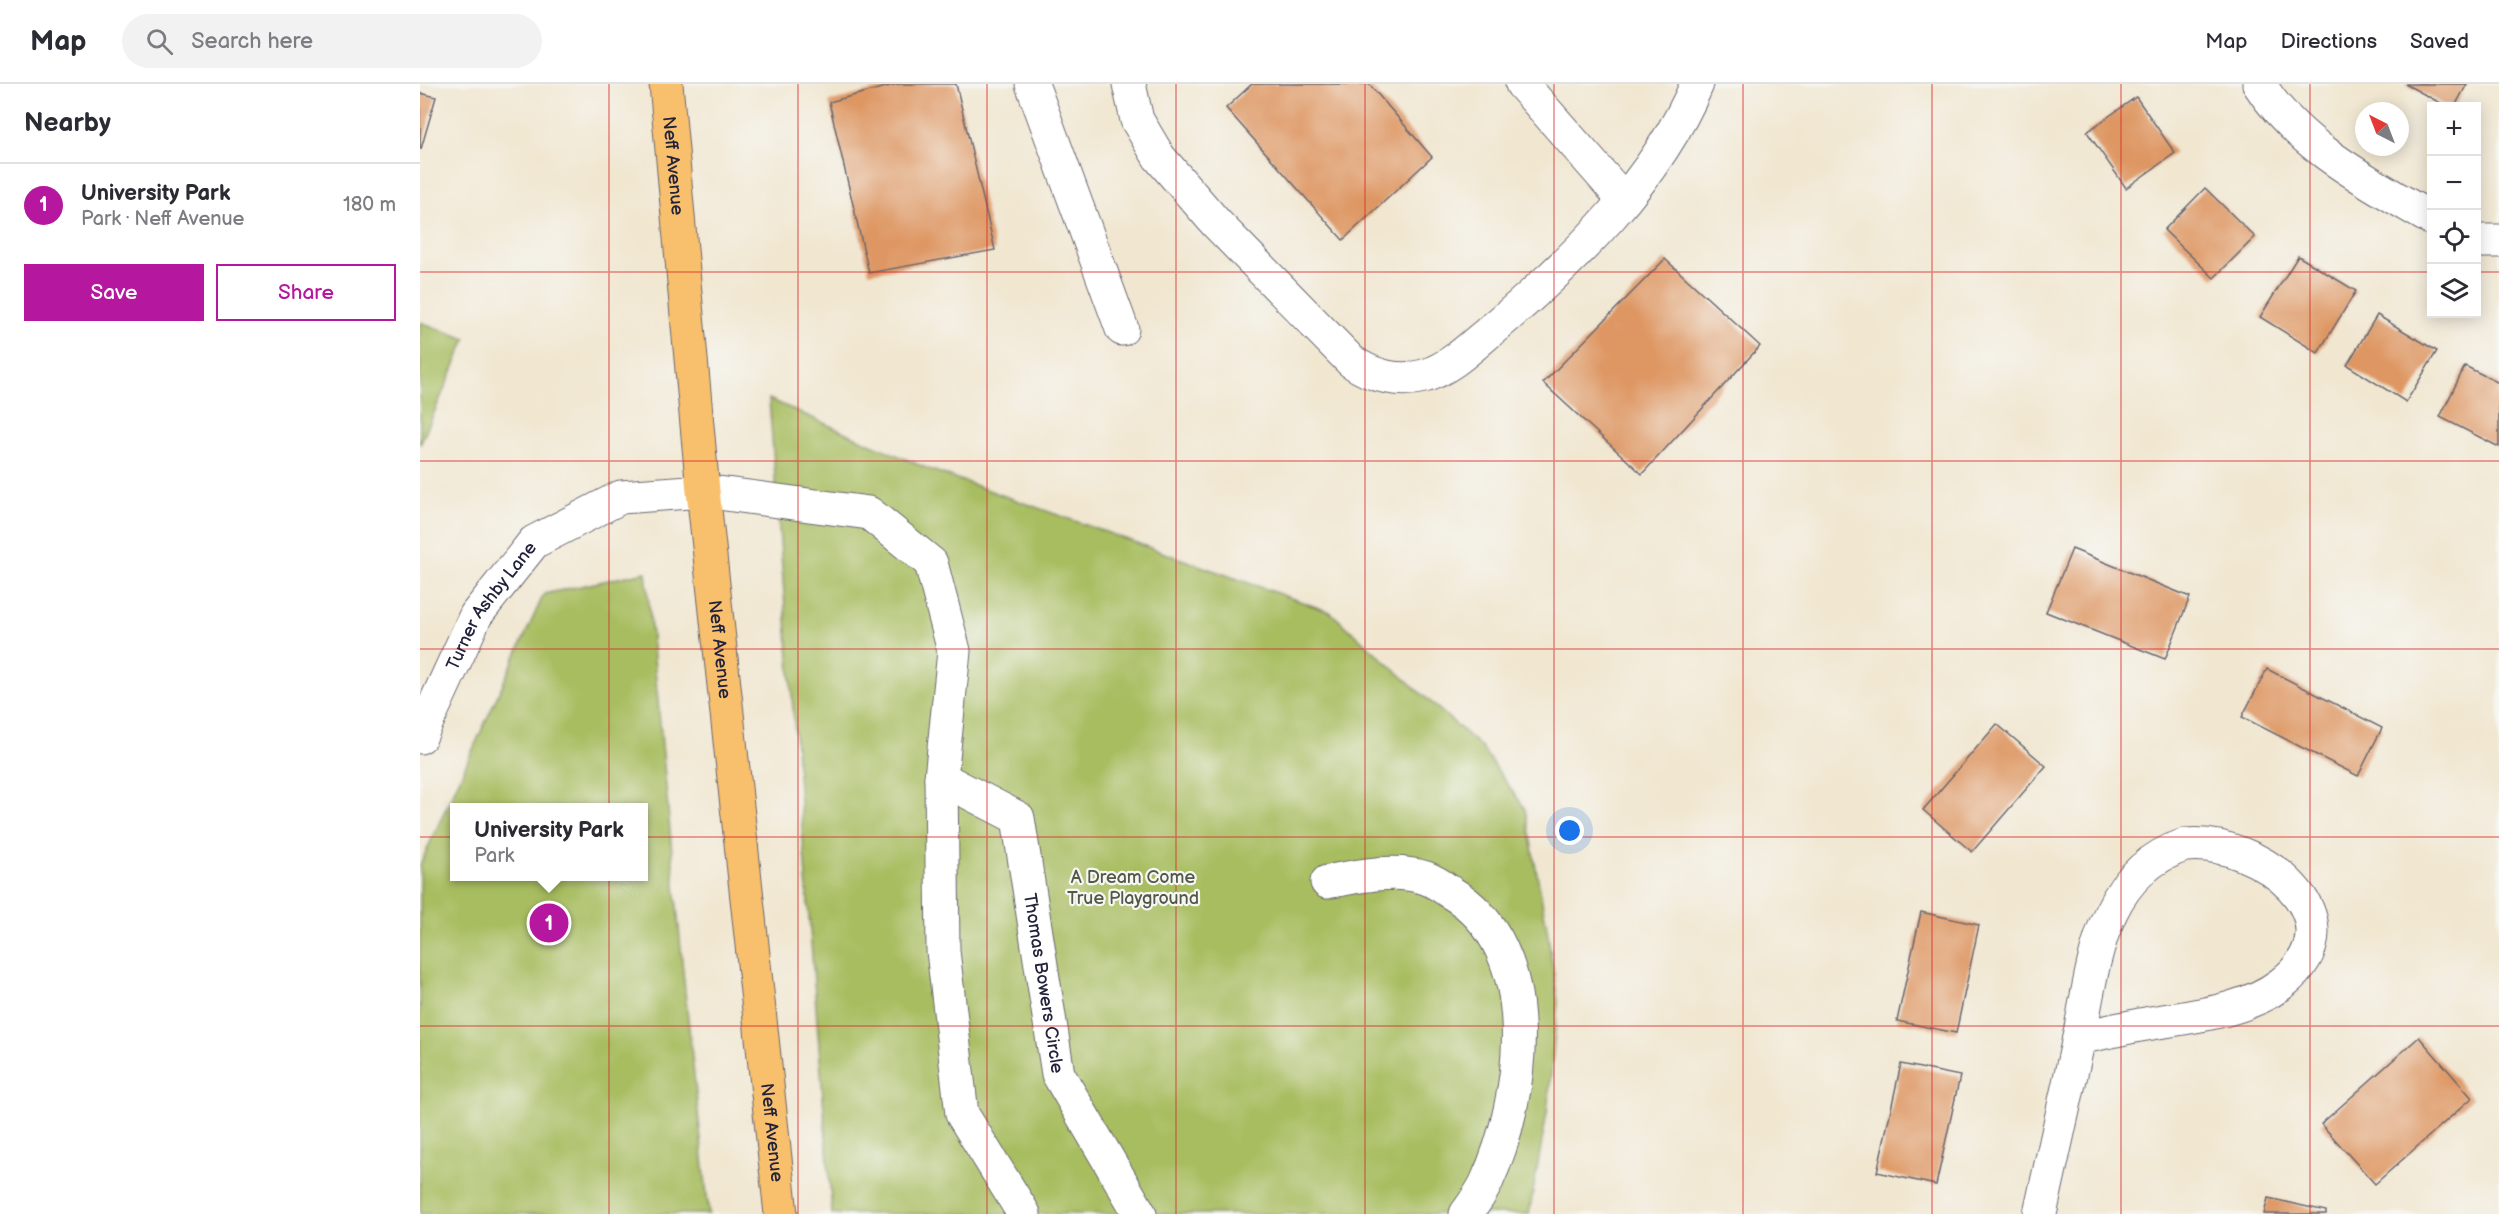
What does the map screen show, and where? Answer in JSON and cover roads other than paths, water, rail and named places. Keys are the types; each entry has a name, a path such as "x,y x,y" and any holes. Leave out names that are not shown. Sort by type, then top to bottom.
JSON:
{"main road":[{"name":"Neff Avenue","path":"666,84 703,491 781,1214"}],"street":[{"path":"1032,84 1122,329"},
{"path":"1129,84 1137,120 1146,139 1202,207 1351,362 1381,376 1408,378 1424,376 1439,370 1463,353 1565,264 1623,199 1670,138 1697,84"},
{"path":"1522,84 1623,199"},
{"path":"2259,84 2302,136 2347,168 2427,216"},
{"path":"2481,241 2499,241"},
{"name":"Turner Ashby Lane","path":"420,737 476,615 534,542 621,497 703,491"},
{"path":"703,491 869,513 931,563 954,651 941,778 943,951 962,1114 1024,1214"},
{"name":"Thomas Bowers Circle","path":"941,778 1018,818 1058,1074 1140,1214"},
{"path":"2040,1214 2102,931 2124,890 2154,858 2185,845 2223,847 2262,864 2303,898 2313,927 2307,952 2294,971 2265,994 2198,1016 2079,1038"},
{"path":"1327,882 1374,873 1426,878 1467,902 1496,936 1509,963 1519,1044 1510,1118 1486,1185 1466,1214"}],"place":[{"name":"University Park","path":"549,923"}],"park label":[{"name":"A Dream Come True Playground","path":"1133,887"}]}
